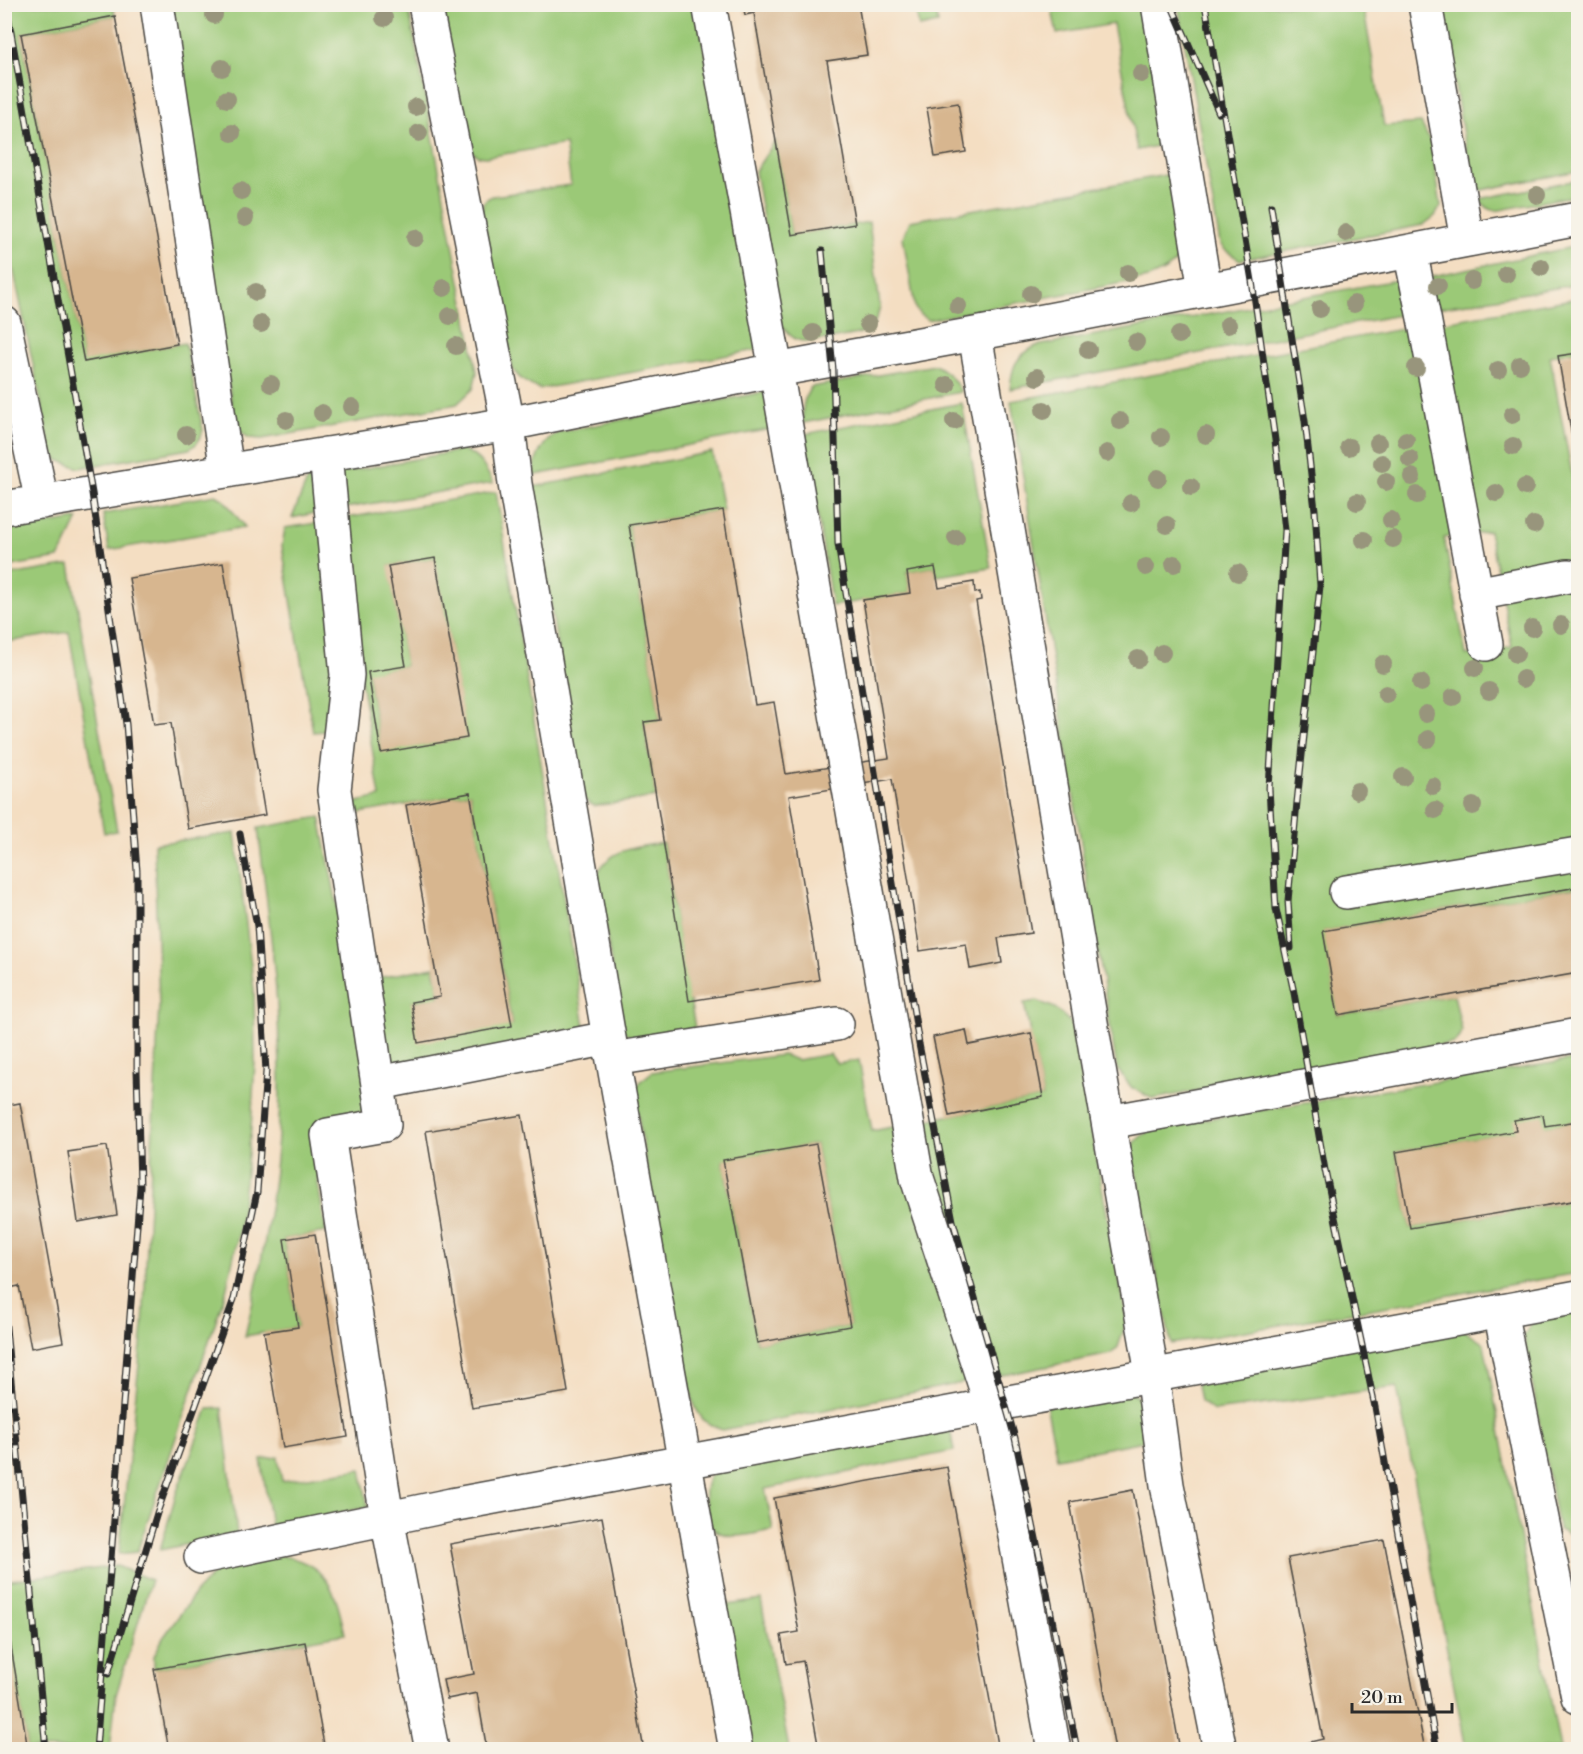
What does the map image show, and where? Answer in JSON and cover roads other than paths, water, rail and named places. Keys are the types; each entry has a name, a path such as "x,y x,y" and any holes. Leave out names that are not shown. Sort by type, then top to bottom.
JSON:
{"lane":[{"path":"157,4 227,471"},
{"path":"425,4 508,424 515,484 611,1049 736,1749"},
{"path":"709,4 776,370 917,1178 991,1404 1054,1749"},
{"path":"1158,4 1205,290"},
{"path":"1425,4 1467,240"},
{"path":"4,508 508,424 776,370 1578,219"},
{"path":"1410,251 1486,644"},
{"path":"4,323 42,502"},
{"path":"975,334 1152,1374 1167,1485 1220,1749"},
{"path":"326,454 347,675 333,790 384,1125 328,1136 387,1518 432,1749"},
{"path":"1476,594 1568,576"},
{"path":"1346,892 1578,854"},
{"path":"379,1083 611,1049 837,1024"},
{"path":"1109,1122 1578,1035"},
{"path":"201,1557 387,1518 684,1461 1578,1297"},
{"path":"1500,1311 1578,1697"}],"railway":[{"path":"6,4 92,493 126,724 137,871 137,1069 140,1187 96,1750"},
{"path":"1171,4 1219,113"},
{"path":"1205,4 1252,281 1275,440 1285,530 1269,788 1276,909 1294,993 1325,1170 1375,1407 1437,1750"},
{"path":"1271,206 1305,421 1315,510 1320,586 1288,901 1291,948"},
{"path":"822,251 833,369 838,544 919,1044 953,1221 1015,1438 1077,1750"},
{"path":"108,1674 157,1513 234,1299 257,1192 266,1071 257,926 240,834"},
{"path":"4,1307 46,1750"}]}
